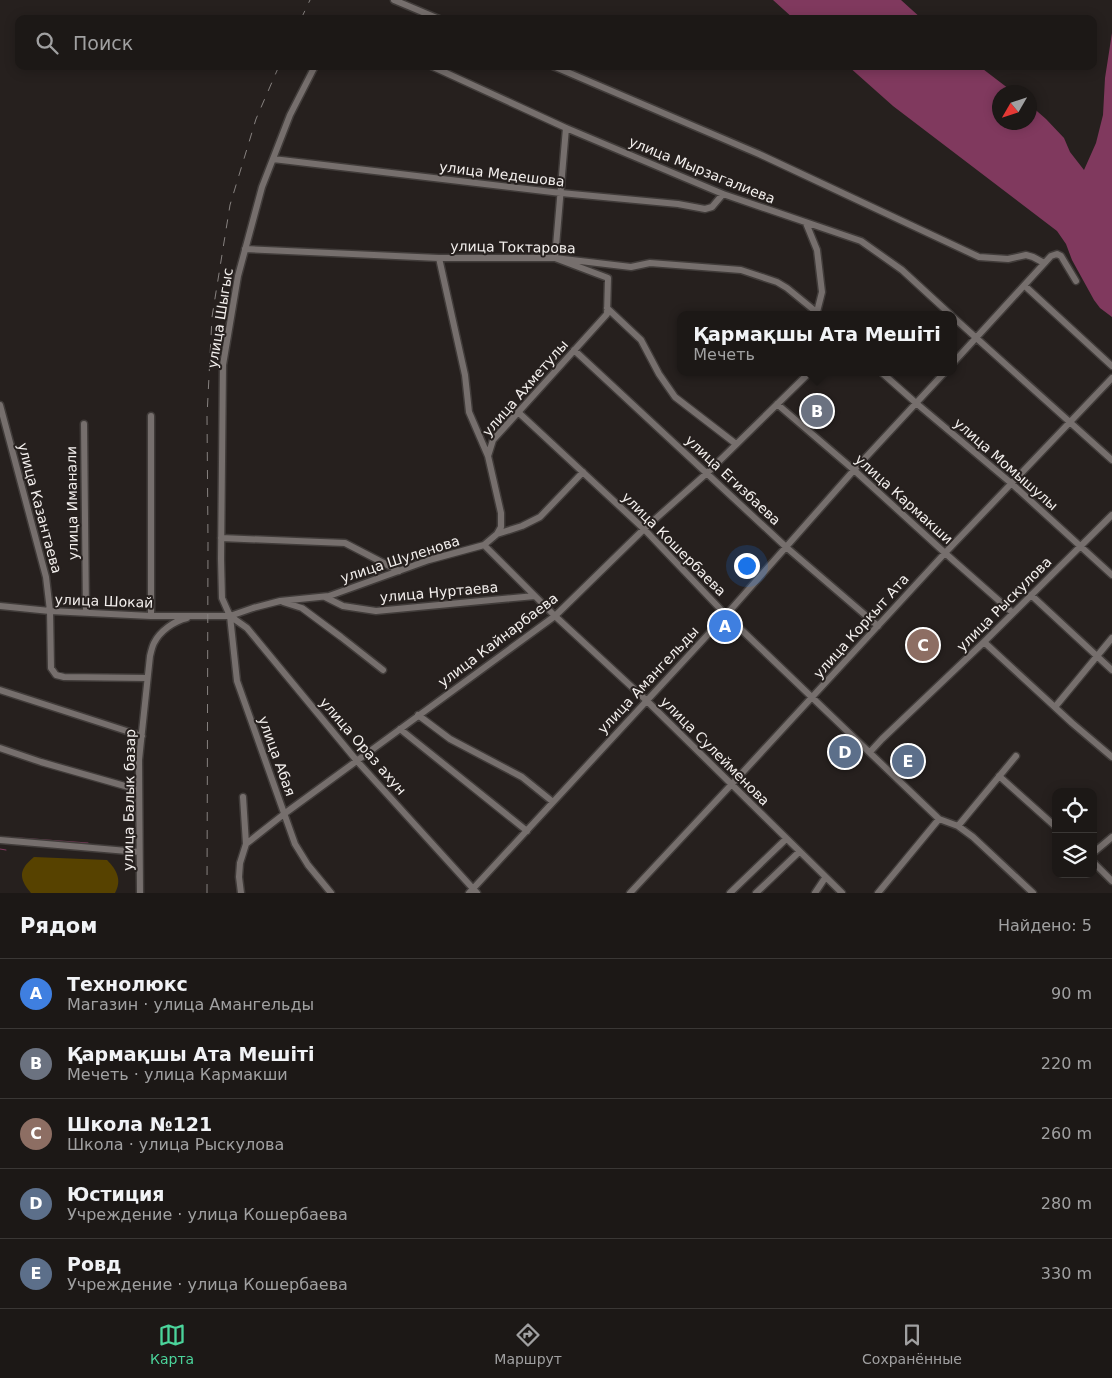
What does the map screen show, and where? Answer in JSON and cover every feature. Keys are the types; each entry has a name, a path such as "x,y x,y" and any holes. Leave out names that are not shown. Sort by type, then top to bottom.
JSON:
{"street":[{"path":"394,0 430,15"},
{"name":"улица Шыгыс","path":"230,616 222,598 223,365 238,276 262,188 290,115 313,70"},
{"name":"улица Мырзагалиева","path":"440,70 566,128 722,194 861,241 902,270 947,311"},
{"path":"562,70 759,154 978,258 1008,259 1026,255 1044,264"},
{"path":"566,128 555,258 608,278 607,308 641,340 659,374 675,397 736,444"},
{"name":"улица Медешова","path":"273,159 561,193 678,204 705,209 712,207 722,194"},
{"path":"806,222 817,250 822,292 818,311"},
{"name":"улица Токтарова","path":"245,249 439,258 555,258 631,267 650,263 741,270 777,282 816,311"},
{"path":"957,359 1051,256 1057,254 1061,256 1076,281"},
{"path":"439,258 464,375 469,412 488,456"},
{"path":"1025,286 1112,366"},
{"name":"улица Ахметулы","path":"497,534 501,527 501,513 488,456 493,440 606,314 607,308"},
{"name":"улица Мырзагалиева","path":"957,321 1112,460"},
{"name":"улица Егизбаева","path":"574,350 786,547 878,626"},
{"name":"улица Кайнарбаева","path":"246,844 418,715 555,616 644,529 707,473 806,376"},
{"name":"улица Момышулы","path":"886,376 1012,483 1112,575"},
{"name":"улица Амангельды","path":"473,892 527,830 726,615 854,470 941,376"},
{"name":"улица Коркыт Ата","path":"630,893 813,698 944,553 1112,378"},
{"name":"улица Кармакши","path":"777,404 1014,613"},
{"name":"улица Казантаева","path":"0,405 46,577 50,611 51,668 56,675 64,677 147,678"},
{"name":"улица Кошербаева","path":"518,412 644,529 726,615 939,819 958,826 973,837 1034,893"},
{"path":"151,416 151,616"},
{"name":"улица Иманали","path":"84,424 86,612"},
{"path":"484,545 497,534 522,526 540,517 583,472"},
{"name":"улица Рыскулова","path":"870,752 1112,515"},
{"path":"221,538 345,543 398,571"},
{"name":"улица Сулейменова","path":"484,545 842,893"},
{"name":"улица Шуленова","path":"324,596 329,596 429,560 484,545"},
{"path":"1031,595 1112,670"},
{"path":"230,616 280,601 324,596"},
{"name":"улица Нуртаева","path":"324,596 343,606 376,611 536,596"},
{"path":"280,601 302,608 383,670"},
{"name":"улица Шокай","path":"0,606 50,611 151,616 230,616"},
{"name":"улица Балык базар","path":"140,893 140,760 150,656 154,642 168,626 181,620 198,616"},
{"name":"улица Ораз ахун","path":"230,616 247,628 357,761 473,892"},
{"name":"улица Абая","path":"230,616 237,681 284,814 295,844 308,865 330,893"},
{"path":"1055,707 1112,638"},
{"path":"984,642 1112,757"},
{"path":"0,690 142,736"},
{"path":"418,715 450,739 522,777 554,802"},
{"path":"400,729 527,830"},
{"path":"0,748 41,762 140,790"},
{"path":"958,826 1016,756"},
{"path":"999,776 1052,823"},
{"path":"241,893 240,863 246,844 243,797"},
{"path":"878,893 939,819"},
{"path":"1097,850 1112,837"},
{"path":"730,893 786,839"},
{"path":"0,840 140,852"},
{"path":"756,893 799,852"},
{"path":"1097,866 1112,881"},
{"path":"815,893 826,878"}],"shaded area":[{"path":"773,0 901,0 918,15 790,15"},
{"path":"1112,33 1112,317 1100,308 1094,300 1072,260 1066,244 1057,231 893,106 852,70 984,70 1004,85 992,85 992,130 1037,130 1037,111 1064,138 1070,152 1084,170 1096,143 1103,115 1105,78"},
{"path":"34,857 107,860 118,879 115,893 31,893 24,883 22,874 25,866"}],"waterway":[{"path":"5,837 88,843"},
{"path":"0,849 6,850"}],"railway":[{"path":"303,15 310,0"},
{"path":"207,893 207,416 212,317 230,205 256,119 277,70"}],"place":[{"name":"Қармақшы Ата Мешіті","path":"817,411"},
{"name":"Технолюкс","path":"725,626"},
{"name":"Школа №121","path":"923,645"},
{"name":"Юстиция","path":"845,752"},
{"name":"Ровд","path":"908,761"}]}
